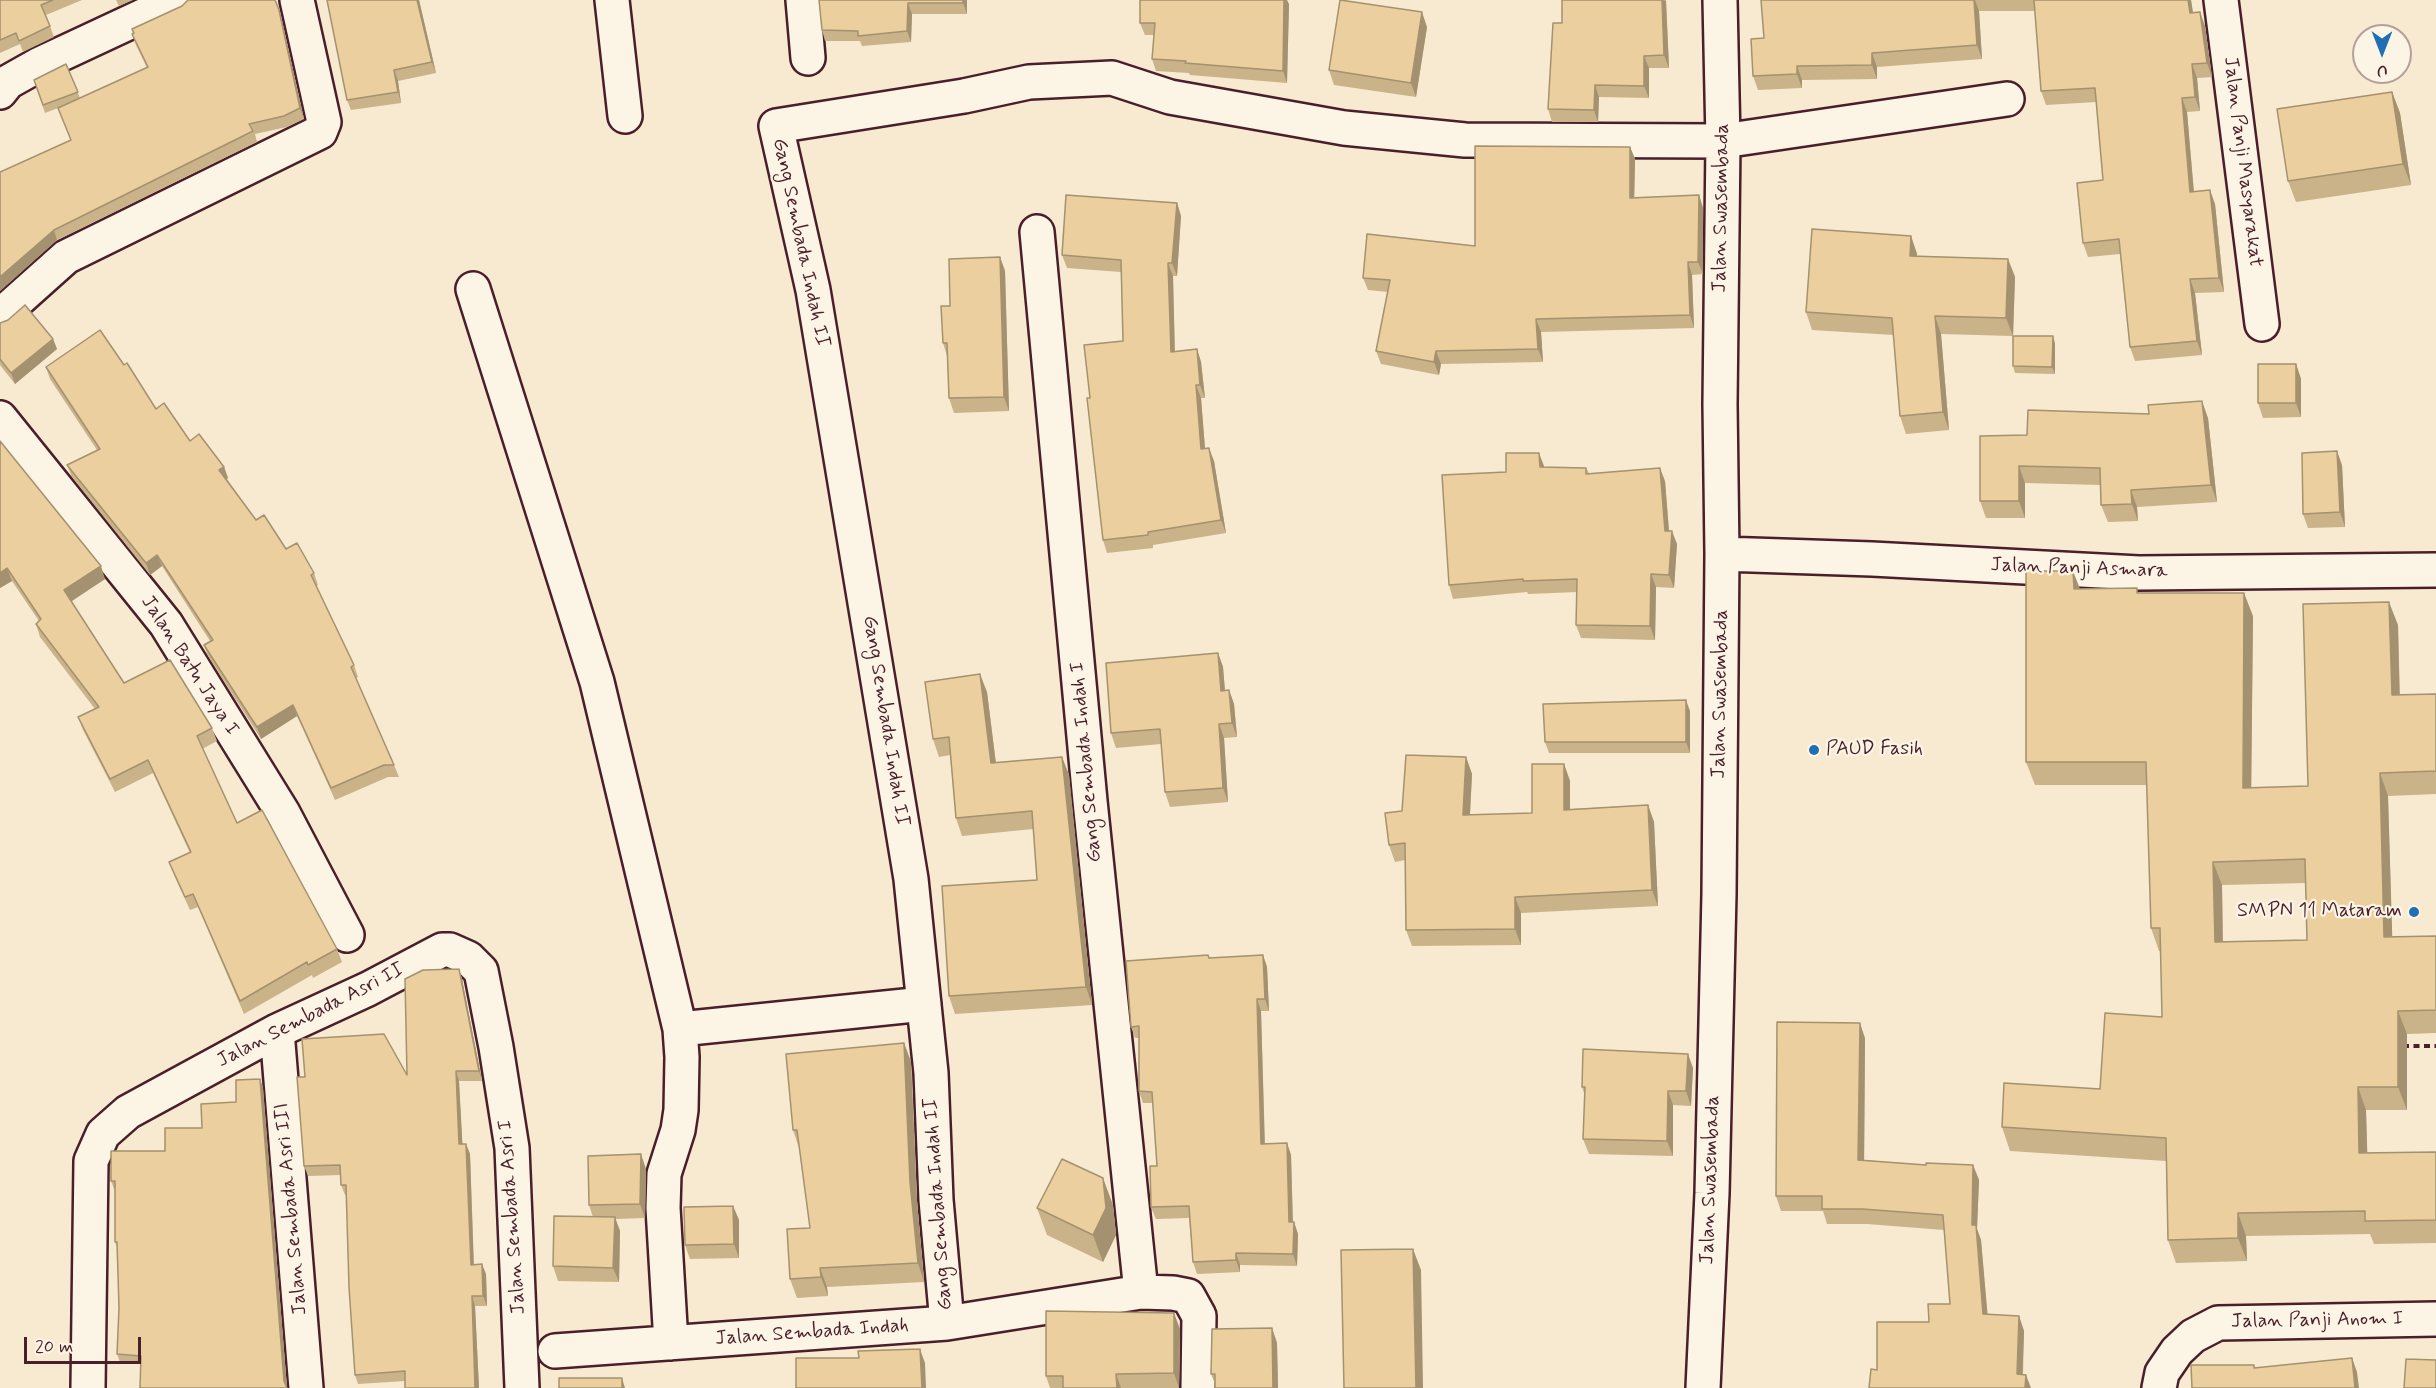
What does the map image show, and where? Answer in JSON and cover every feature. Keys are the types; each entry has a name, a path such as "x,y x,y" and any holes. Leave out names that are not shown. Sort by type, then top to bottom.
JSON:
{"street":[{"path":"0,92 8,82 40,64 177,0"},
{"path":"0,316 66,257 320,132 324,122 297,0"},
{"path":"612,0 625,116"},
{"path":"803,0 808,58"},
{"name":"Jalan Swasembada","path":"1703,1388 1712,1193 1719,894 1722,554 1720,404 1724,141 1720,0"},
{"name":"Jalan Panji Masyarakat","path":"2221,0 2262,324"},
{"name":"Gang Sembada Indah II","path":"947,1323 936,1200 931,1073 911,879 813,290 776,126 964,96 1029,82 1112,78 1170,97 1344,128 1465,140 1724,141"},
{"path":"1724,141 2007,99"},
{"name":"Gang Sembada Indah I","path":"1037,232 1089,789 1141,1292"},
{"path":"473,289 597,682 680,1029 681,1110 678,1130 664,1174 663,1208 671,1343"},
{"name":"Jalan Batu Jaya I","path":"0,418 166,624 283,813 347,935"},
{"name":"Jalan Panji Asmara","path":"1722,554 1872,559 2139,573 2436,570"},
{"name":"Jalan Sembada Asri II","path":"88,1388 91,1161 103,1134 128,1112 277,1031 368,989 442,950 450,950 468,958 481,971 496,1047"},
{"path":"680,1029 924,1004"},
{"name":"Jalan Sembada Asri III","path":"277,1031 306,1388"},
{"name":"Jalan Sembada Asri I","path":"496,1047 512,1148 522,1388"},
{"name":"Jalan Sembada Indah","path":"555,1351 947,1323 1141,1292 1173,1293 1188,1296 1199,1316 1198,1388"},
{"name":"Jalan Panji Anom I","path":"2159,1388 2162,1373 2177,1351 2193,1336 2218,1323 2436,1319"}],"path":[{"path":"2401,1046 2436,1046"}],"building":[{"path":"0,0 53,0 41,5 50,26 19,41 16,33 0,40"},
{"path":"188,0 275,0 300,108 284,116 249,124 253,131 54,230 0,277 0,172 71,140 58,108 148,67 132,34 134,33 132,29 182,6"},
{"path":"327,0 417,0 432,62 394,70 398,92 347,100"},
{"path":"819,0 963,0 963,3 908,3 907,31 858,36 858,31 822,30"},
{"path":"1140,0 1284,0 1283,71 1152,59 1155,23 1140,23"},
{"path":"1340,0 1422,12 1411,83 1329,70"},
{"path":"1562,0 1662,0 1664,55 1644,56 1644,86 1595,85 1594,110 1548,109 1553,23 1562,23"},
{"path":"1761,0 1974,0 1977,45 1872,53 1872,65 1797,66 1797,74 1753,76 1751,39 1764,38"},
{"path":"2034,0 2188,0 2190,13 2200,12 2207,63 2192,64 2195,97 2182,98 2190,192 2210,190 2219,278 2190,279 2197,341 2130,347 2119,239 2083,243 2077,183 2103,180 2095,88 2041,91"},
{"path":"66,64 78,92 43,105 34,80"},
{"path":"2392,92 2403,164 2288,181 2277,109"},
{"path":"1475,146 1630,147 1630,198 1699,195 1698,262 1688,262 1690,315 1536,319 1538,349 1436,351 1434,362 1376,351 1390,280 1363,278 1367,234 1475,246"},
{"path":"1066,195 1177,203 1172,263 1168,263 1171,352 1197,349 1200,385 1196,385 1201,449 1209,448 1221,520 1148,532 1148,535 1103,540 1087,398 1090,398 1084,345 1123,341 1121,260 1062,255"},
{"path":"1812,229 1911,236 1910,256 2008,259 2006,318 1935,316 1943,412 1900,416 1892,318 1806,312"},
{"path":"1000,257 1004,397 949,398 947,343 943,343 941,306 950,306 949,259"},
{"path":"25,305 53,339 11,373 0,359 0,323 8,320"},
{"path":"100,330 124,365 127,363 156,409 164,403 190,441 199,434 224,467 219,470 256,520 264,515 286,549 297,543 314,573 311,575 354,665 351,667 394,765 384,765 331,788 293,705 257,727 204,645 213,640 157,555 146,563 67,465 100,449 46,367"},
{"path":"2013,336 2053,336 2052,367 2013,366"},
{"path":"2258,364 2296,364 2296,403 2258,403"},
{"path":"2202,401 2211,485 2131,490 2132,504 2101,505 2100,468 2019,466 2019,501 1980,501 1980,436 2027,435 2028,410 2149,414 2148,405"},
{"path":"0,441 101,566 64,590 124,683 170,660 212,728 197,736 237,823 262,810 337,949 308,965 307,962 240,1001 193,894 185,897 169,862 191,852 148,760 110,779 78,717 99,707 36,624 41,619 7,568 0,573"},
{"path":"2337,451 2340,512 2303,514 2302,453"},
{"path":"1506,453 1539,453 1540,467 1586,468 1586,474 1660,468 1665,531 1672,531 1669,575 1651,574 1650,626 1576,625 1577,579 1523,581 1523,579 1449,585 1442,475 1506,472"},
{"path":"2026,571 2073,571 2074,589 2137,588 2137,593 2244,593 2243,788 2308,786 2303,604 2389,602 2392,695 2436,694 2436,771 2380,773 2384,937 2436,936 2436,1010 2398,1011 2398,1087 2358,1087 2359,1153 2436,1152 2436,1220 2365,1221 2365,1211 2238,1213 2238,1238 2168,1240 2166,1138 2002,1127 2004,1083 2100,1089 2105,1013 2162,1017 2160,928 2151,928 2146,762 2026,762","holes":["2305,859 2307,940 2215,942 2213,862"]},
{"path":"1218,653 1221,691 1229,690 1232,723 1219,724 1223,788 1165,792 1160,729 1111,733 1106,663"},
{"path":"980,674 991,763 1062,757 1086,987 949,996 942,886 1037,880 1032,811 956,818 949,737 933,739 925,682"},
{"path":"1686,700 1686,742 1545,742 1543,704"},
{"path":"1406,755 1466,757 1463,815 1532,813 1532,764 1564,764 1564,810 1648,805 1652,890 1515,897 1515,929 1406,930 1405,843 1389,845 1385,813 1402,811"},
{"path":"1208,955 1209,958 1263,955 1265,999 1257,999 1261,1144 1287,1143 1289,1222 1294,1222 1293,1254 1236,1253 1236,1260 1193,1262 1189,1206 1151,1207 1150,1166 1157,1166 1152,1092 1139,1091 1139,1026 1131,1027 1126,961"},
{"path":"459,969 479,1071 456,1071 459,1144 466,1144 471,1265 482,1264 483,1296 472,1296 475,1388 405,1388 405,1371 355,1375 349,1287 346,1185 341,1185 340,1165 304,1166 297,1077 305,1077 302,1039 384,1034 407,1075 405,979 423,970"},
{"path":"1777,1022 1860,1023 1858,1160 1926,1165 1926,1163 1973,1165 1972,1225 1976,1225 1983,1314 2019,1316 2017,1374 2026,1375 2025,1388 1869,1388 1871,1369 1877,1370 1877,1322 1929,1322 1928,1304 1950,1304 1943,1215 1862,1209 1822,1209 1822,1196 1776,1196"},
{"path":"904,1043 910,1182 918,1263 820,1268 821,1277 790,1279 787,1229 810,1228 797,1130 793,1130 786,1054"},
{"path":"1583,1049 1688,1054 1686,1091 1668,1091 1667,1141 1583,1139 1585,1087 1582,1087"},
{"path":"260,1079 284,1381 287,1388 140,1388 141,1356 117,1354 119,1308 117,1242 115,1242 115,1181 111,1181 111,1151 165,1151 165,1128 202,1128 201,1104 236,1102 236,1080"},
{"path":"641,1154 640,1204 589,1205 588,1156"},
{"path":"1062,1159 1103,1178 1106,1208 1093,1235 1037,1208"},
{"path":"733,1206 734,1244 685,1245 684,1207"},
{"path":"554,1216 615,1217 613,1268 553,1266"},
{"path":"1413,1249 1416,1388 1344,1388 1341,1250"},
{"path":"1046,1311 1174,1313 1174,1373 1116,1374 1117,1388 1063,1388 1063,1376 1046,1376"},
{"path":"1272,1328 1273,1388 1215,1388 1215,1374 1211,1374 1212,1329"},
{"path":"920,1349 922,1388 796,1388 796,1358 859,1358 858,1351"},
{"path":"2352,1358 2355,1388 2192,1388 2191,1365 2254,1365 2254,1368"},
{"path":"2406,1359 2436,1360 2436,1388 2404,1388"},
{"path":"559,1378 622,1378 622,1388 559,1388"}],"place":[{"name":"PAUD Fasih","path":"1814,750"},
{"name":"SMPN 11 Mataram","path":"2414,912"}]}
